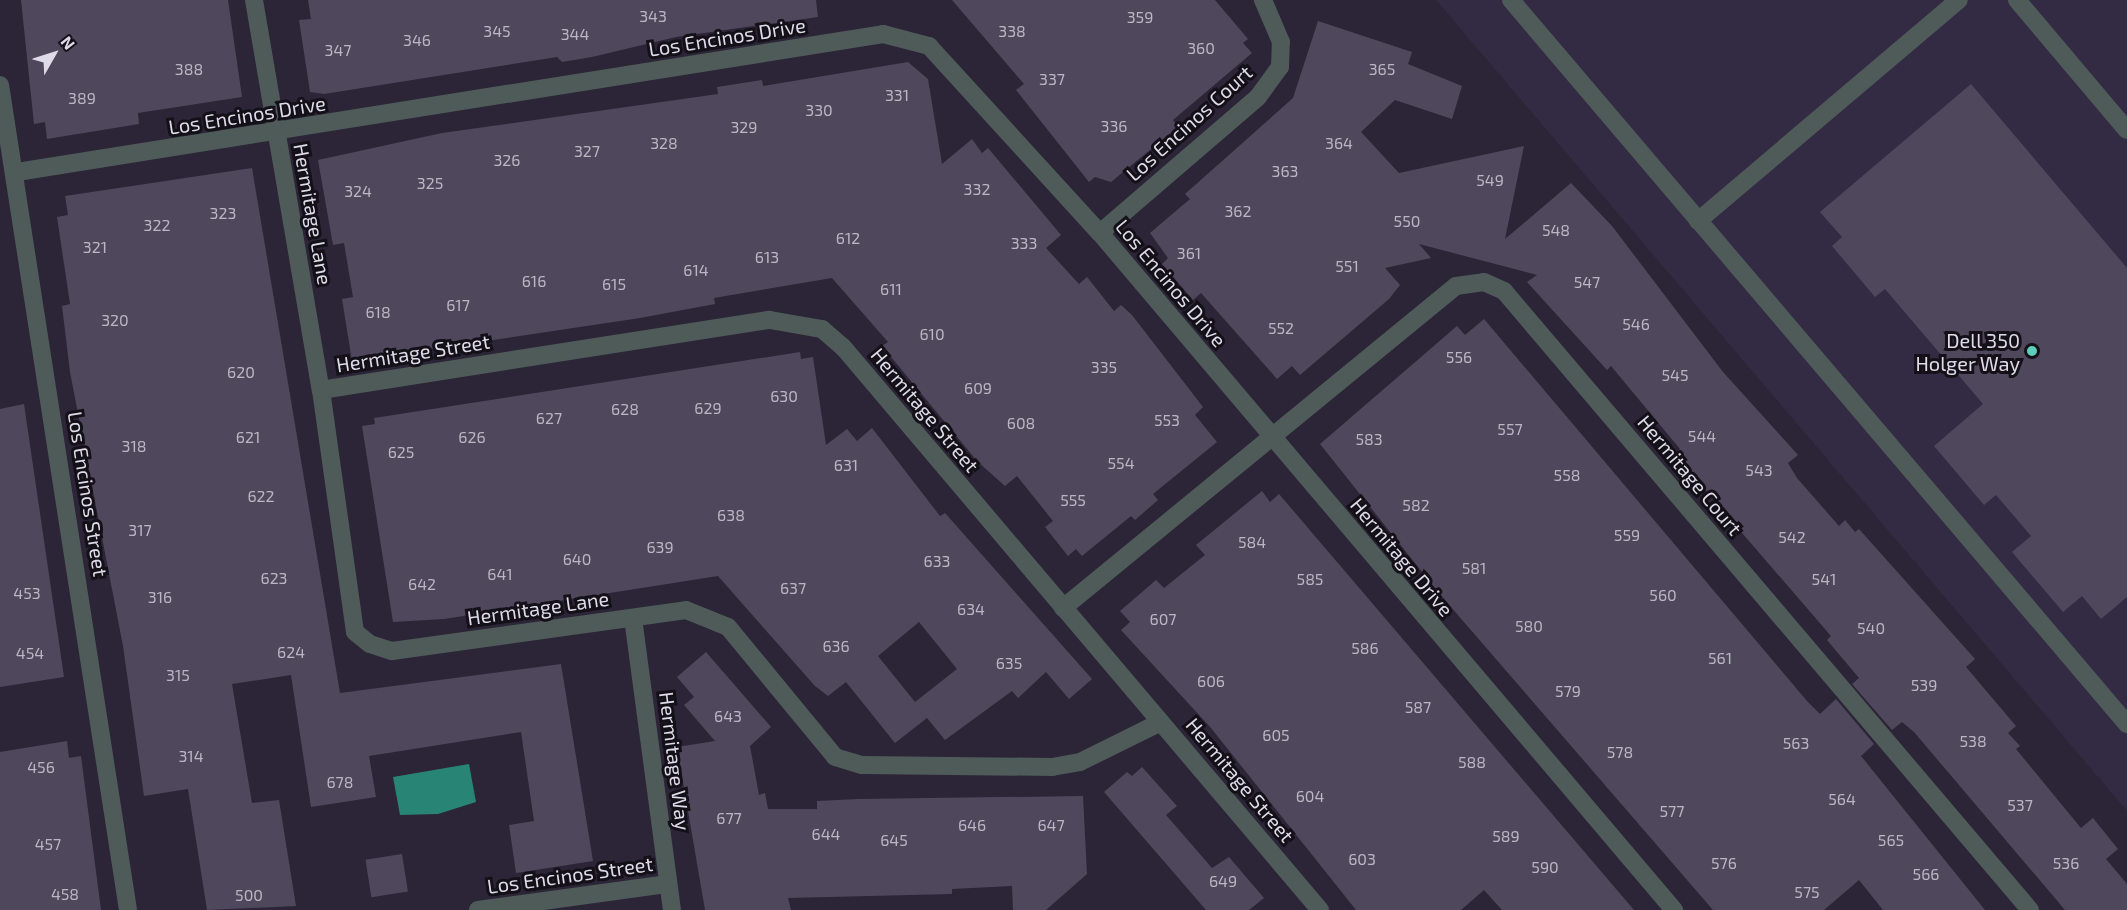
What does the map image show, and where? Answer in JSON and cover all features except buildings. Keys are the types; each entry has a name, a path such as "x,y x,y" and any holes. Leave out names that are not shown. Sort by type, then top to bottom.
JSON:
{"lane":[{"path":"254,0 277,134"},
{"name":"Los Encinos Court","path":"1100,233 1258,97 1280,67 1281,42 1263,0"},
{"path":"1510,0 2123,712"},
{"path":"1698,221 1959,0"},
{"path":"2017,0 2127,130"},
{"name":"Los Encinos Drive","path":"17,172 277,134 883,34 929,46 950,63 1100,233 1271,437"},
{"name":"Los Encinos Street","path":"0,85 17,172 128,910"},
{"name":"Hermitage Lane","path":"277,134 321,390 355,632 370,644 392,651 686,610 728,627 835,758 847,763 1052,767 1080,762 1161,722"},
{"name":"Hermitage Court","path":"1271,437 1456,286 1484,282 1504,291 2030,910"},
{"name":"Hermitage Street","path":"321,390 770,320 803,322 843,347 1320,910"},
{"path":"1063,608 1271,437"},
{"name":"Hermitage Drive","path":"1271,437 1674,910"},
{"name":"Hermitage Way","path":"633,618 672,910"},
{"name":"Los Encinos Street","path":"478,910 668,884"}],"shaded area":[{"path":"1436,0 2127,0 2127,811"},
{"path":"469,764 476,802 438,814 400,815 393,777"}],"place":[{"name":"Dell 350 Holger Way","path":"2032,351"}]}
